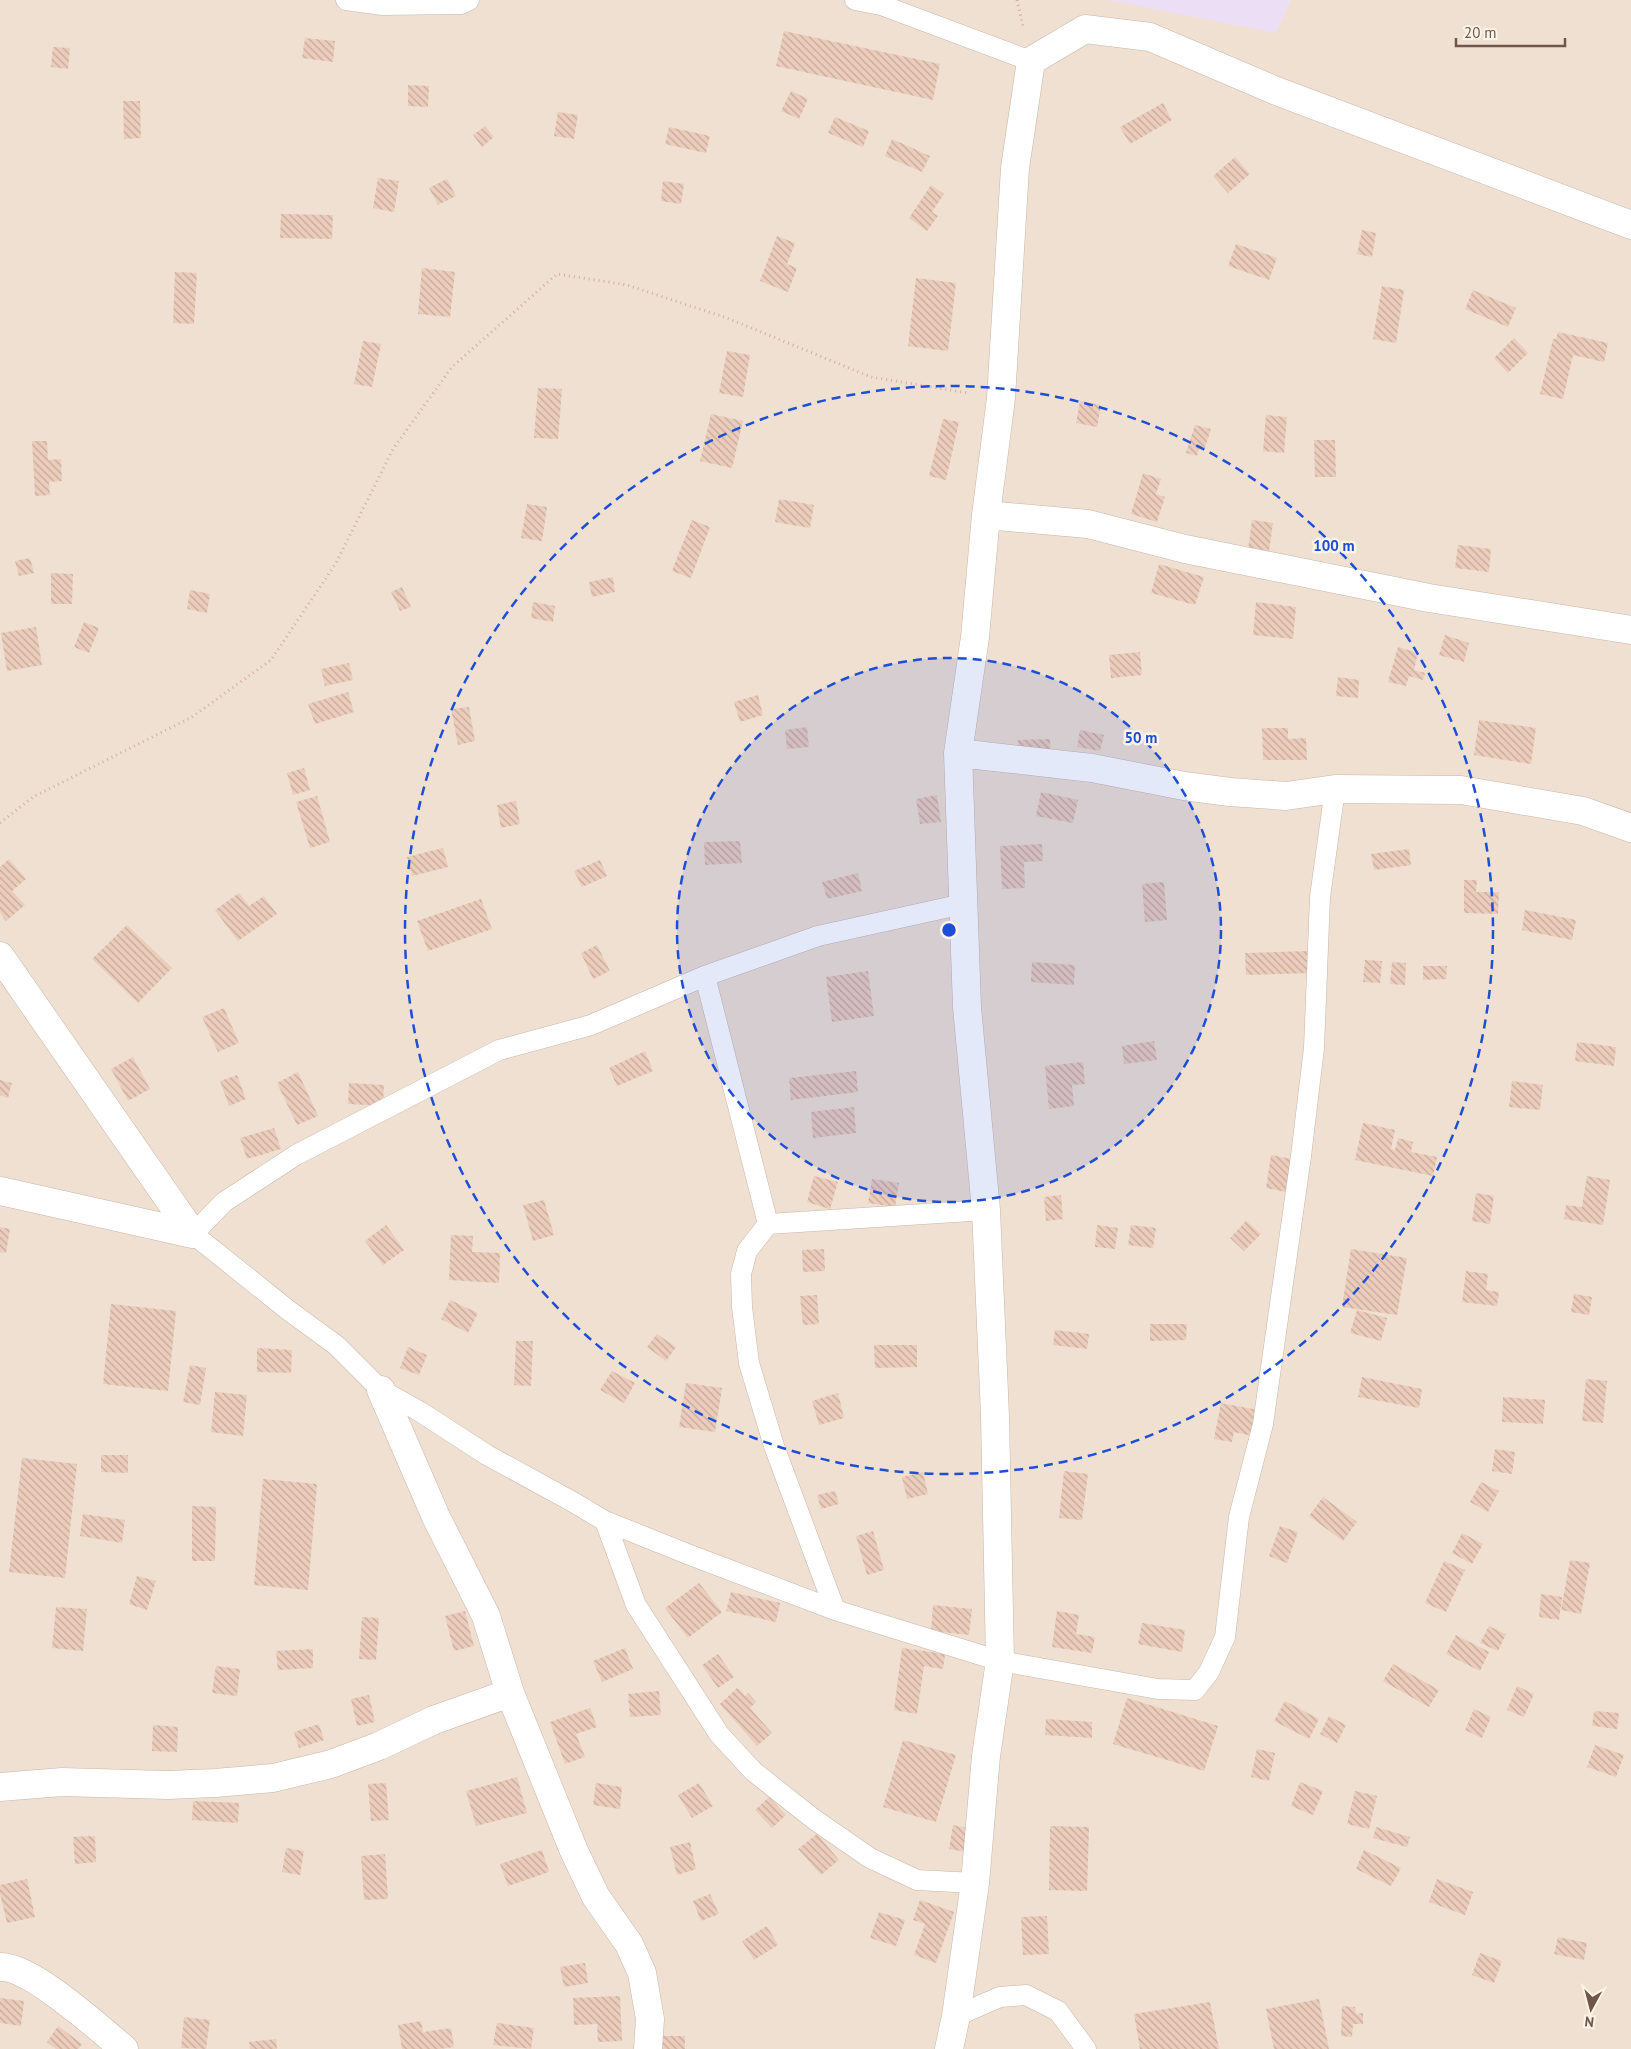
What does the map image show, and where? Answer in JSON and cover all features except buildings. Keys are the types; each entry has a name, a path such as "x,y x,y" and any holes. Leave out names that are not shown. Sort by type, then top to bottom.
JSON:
{"street":[{"path":"949,2049 956,2016 975,1883 986,1756 1000,1661 995,1416 986,1210 967,1007 958,753 975,637 986,515 1001,398 1015,168 1031,61 1085,29 1150,37 1274,90 1631,224"},
{"path":"986,515 1088,524 1184,550 1429,598 1631,630"},
{"path":"958,753 1092,768 1184,786 1230,792 1286,796 1335,789 1460,790 1583,811 1631,828"},
{"path":"0,956 193,1234"},
{"path":"0,1191 193,1234"},
{"path":"381,1390 436,1517 486,1616 510,1693 574,1851 596,1897 629,1944 642,1973 650,2019 648,2049"},
{"path":"0,1787 62,1782 168,1785 272,1778 332,1764 379,1746 434,1720 510,1693"},
{"path":"0,1967 5,1967 25,1975 50,1989 124,2049"}],"lane":[{"path":"346,0 387,3 461,4 469,0"},
{"path":"855,0 881,5 1031,61"},
{"path":"963,904 818,936 705,976 591,1025 499,1050 296,1155 224,1202 193,1234 288,1310 336,1345 381,1390 419,1410 486,1455 605,1521 835,1610 1000,1661 1158,1689 1195,1690 1209,1672 1225,1637 1239,1517 1263,1424 1301,1156 1314,1048 1320,897 1335,789"},
{"path":"705,976 768,1224"},
{"path":"835,1610 774,1446 749,1363 742,1307 741,1274 747,1251 768,1224 986,1210"},
{"path":"605,1521 636,1605 720,1734 754,1772 816,1820 870,1858 917,1880 975,1883"},
{"path":"956,2016 1000,1997 1026,1995 1058,2010 1086,2049"}],"path":[{"path":"0,823 33,797 192,717 271,660 336,563 393,449 452,367 557,274 627,285 727,318 871,377 1001,398"}],"shaded area":[{"path":"0,0 1631,0 1631,2049 0,2049"},
{"path":"1107,0 1291,0 1276,33"}]}
